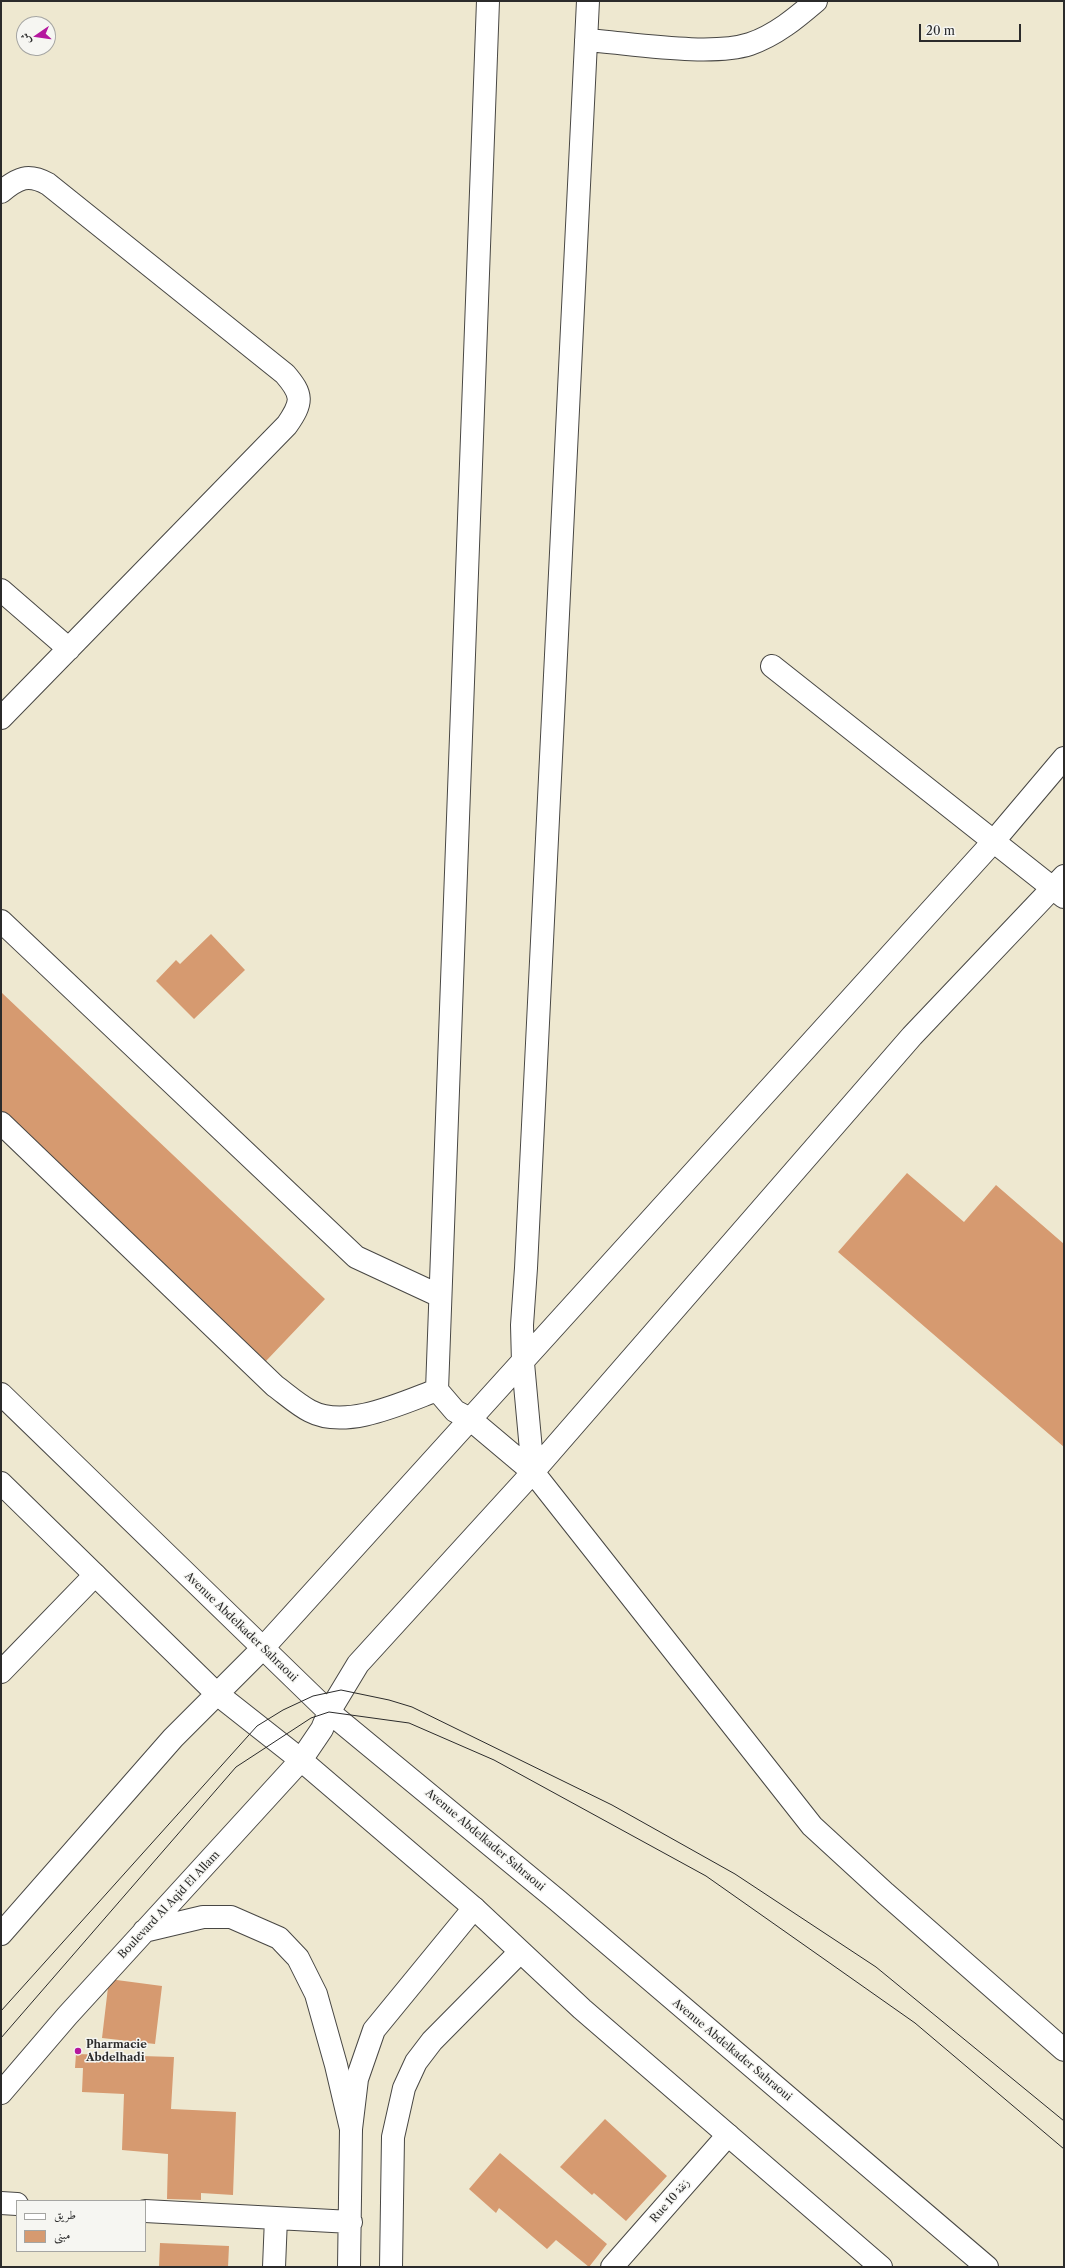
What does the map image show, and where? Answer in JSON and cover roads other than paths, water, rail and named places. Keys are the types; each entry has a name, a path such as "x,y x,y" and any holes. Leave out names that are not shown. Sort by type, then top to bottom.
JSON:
{"street":[{"path":"488,1 437,1390 455,1411 470,1419 533,1472 812,1826 885,1893 1064,2050"},
{"path":"533,1472 523,1363 522,1325 527,1260 588,1"},
{"path":"586,40 710,50 750,44 784,28 816,1"},
{"path":"1,192 12,182 23,178 37,178 48,184 285,374 295,386 300,400 296,412 287,425 1,718"},
{"path":"1,590 69,649"},
{"path":"772,666 993,842 1060,888"},
{"path":"1,1934 173,1738 216,1693 263,1648 470,1419 523,1363 993,842 1064,758"},
{"name":"Boulevard Al Aqid El Allam","path":"1,2092 144,1931 301,1760 322,1729 330,1712 358,1664 533,1472 912,1036 1060,888"},
{"path":"1,921 356,1257 440,1296"},
{"path":"1,1123 275,1386 311,1412 343,1419 397,1405 437,1390"},
{"name":"Avenue Abdelkader Sahraoui","path":"1,1394 330,1712 557,1900 987,2267"},
{"path":"1,1483 216,1693 301,1760 474,1908 582,2009 881,2267"},
{"path":"1,1672 95,1575"},
{"path":"349,2267 352,2130 357,2079 374,2030 474,1908"},
{"path":"144,1931 204,1917 232,1917 279,1938 298,1958 316,1994 352,2130"},
{"path":"392,2267 393,2137 404,2088 416,2062 432,2041 520,1952"},
{"name":"Rue 10 زنقة","path":"612,2267 728,2135"},
{"path":"1,2203 16,2204"},
{"path":"146,2211 351,2222"},
{"path":"274,2267 276,2218"}],"tram line":[{"path":"1,2011 257,1726 283,1710 313,1696 341,1690 389,1700 412,1707 612,1805 735,1874 876,1967 1064,2121"},
{"path":"1,2038 236,1767 311,1718 329,1712 409,1723 494,1760 706,1876 915,2023 1064,2149"}],"place":[{"name":"Pharmacie Abdelhadi","path":"78,2051"}]}
